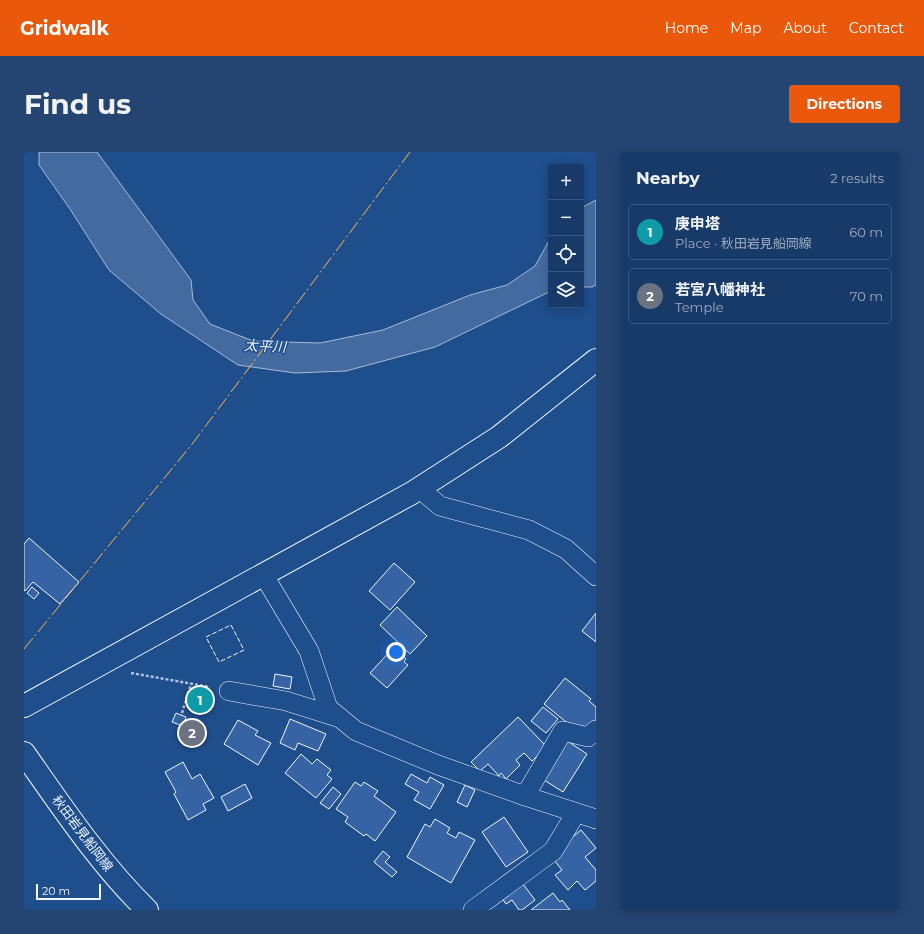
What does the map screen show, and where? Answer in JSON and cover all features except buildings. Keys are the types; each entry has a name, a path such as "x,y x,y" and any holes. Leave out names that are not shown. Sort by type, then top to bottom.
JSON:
{"street":[{"path":"24,706 420,488 499,437 596,360"},
{"path":"420,488 440,506 529,530 566,549 596,576"},
{"path":"263,574 309,651 328,708 356,731 438,765 596,819"},
{"path":"229,691 286,701 341,719"},
{"path":"525,796 563,730 588,737 596,730"},
{"name":"秋田岩見船岡線","path":"24,753 83,838 147,910"},
{"path":"473,910 553,851 576,813"}],"path":[{"path":"131,674 229,691"},
{"path":"182,713 191,684"}],"water":[{"name":"太平川","path":"39,152 97,152 191,280 193,300 210,324 253,341 320,343 383,330 470,295 507,285 535,266 548,242 548,292 435,347 346,371 295,373 238,365 161,314 109,270 70,209 39,165"},
{"path":"596,200 596,285 592,287 584,287 584,206"}],"fence":[{"path":"231,625 244,650 219,662 206,637 231,625"}],"power":[{"path":"24,649 193,443 410,152"}],"place":[{"name":"庚申塔","path":"200,700"},
{"name":"若宮八幡神社","path":"192,733"}]}
